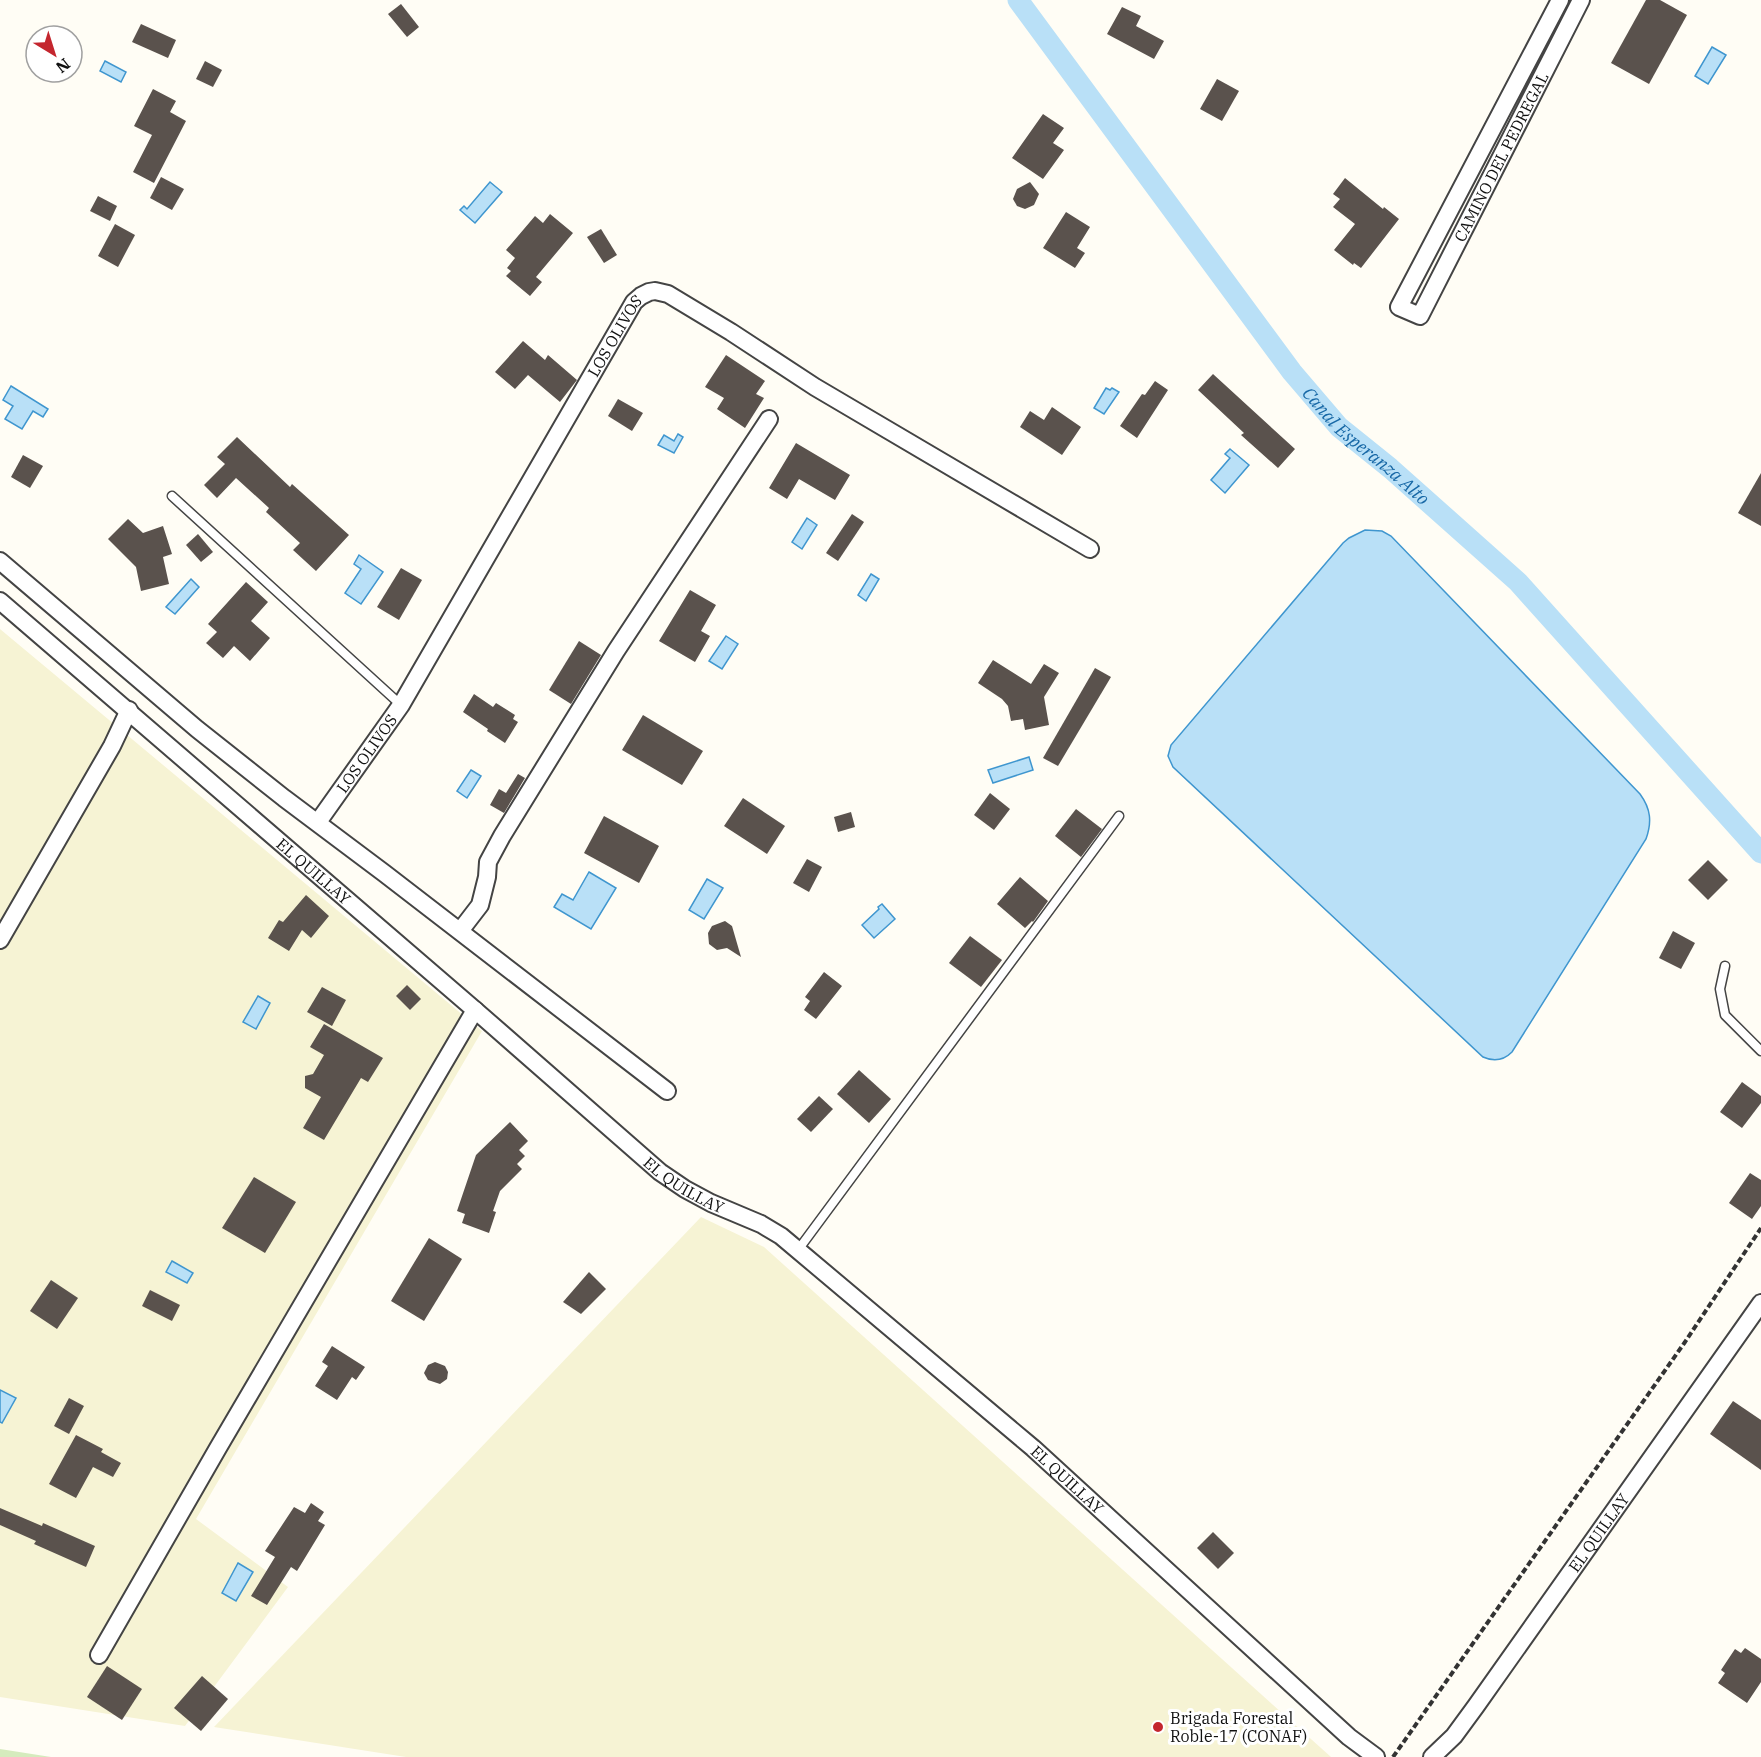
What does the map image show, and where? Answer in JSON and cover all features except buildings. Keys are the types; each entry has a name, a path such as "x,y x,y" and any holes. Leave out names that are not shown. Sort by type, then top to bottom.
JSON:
{"street":[{"name":"CAMINO DEL PEDREGAL","path":"1560,0 1400,307 1420,316 1581,0"},
{"name":"LOS OLIVOS","path":"318,822 401,705 634,302 649,292 668,294 814,387 1090,549"},
{"path":"460,931 480,905 488,862 502,836 616,651 769,419"},
{"path":"0,561 197,729 667,1092"},
{"name":"EL QUILLAY","path":"0,601 129,710 660,1172 711,1203 761,1224 781,1236 1033,1448 1340,1729 1376,1757"},
{"path":"0,940 112,746 129,710"},
{"path":"99,1655 475,1010"},
{"name":"EL QUILLAY","path":"1432,1757 1460,1729 1761,1303"}],"lane":[{"path":"172,496 401,705"},
{"path":"797,1251 1119,816"},
{"path":"1725,966 1720,989 1725,1015 1761,1052"}],"path":[{"path":"1393,1757 1684,1342 1761,1228"}],"shaded area":[{"path":"0,629 482,1031 196,1519 288,1587 185,1726 0,1697"},
{"path":"701,1217 764,1247 1331,1757 406,1757 214,1727"}],"green space":[{"path":"0,1749 51,1757 0,1757"}],"water":[{"path":"1712,47 1726,55 1708,84 1695,76"},
{"path":"105,61 126,72 121,82 100,71"},
{"path":"490,182 502,192 475,223 460,210 464,206 467,209"},
{"path":"11,386 48,409 43,417 33,411 22,429 5,419 13,406 3,400"},
{"path":"1106,388 1119,392 1104,414 1094,408"},
{"path":"678,434 683,437 674,453 658,445 664,435 674,441"},
{"path":"1230,449 1249,465 1225,493 1211,480 1230,458 1225,454"},
{"path":"807,518 817,525 802,549 792,542"},
{"path":"1365,530 1382,531 1391,536 1640,794 1648,810 1650,821 1646,839 1512,1052 1502,1059 1491,1060 1483,1057 1173,767 1168,756 1171,745 1343,543"},
{"path":"359,555 383,572 361,604 345,593 361,569 354,564"},
{"path":"871,574 879,579 866,601 858,595"},
{"path":"191,579 199,587 175,614 166,607"},
{"path":"726,636 738,644 722,669 709,661"},
{"path":"1029,757 1033,770 993,783 988,770"},
{"path":"471,770 481,776 467,798 457,791"},
{"path":"589,872 616,888 591,929 554,907 562,894 573,900"},
{"path":"707,879 723,888 704,919 689,910"},
{"path":"882,904 895,919 874,938 862,925"},
{"path":"258,996 270,1003 256,1029 243,1022"},
{"path":"172,1261 193,1273 187,1283 166,1272"},
{"path":"0,1390 16,1398 2,1423 0,1422"},
{"path":"238,1563 253,1572 236,1601 222,1593"}],"waterway":[{"name":"Canal Esperanza Alto","path":"1018,0 1292,372 1339,427 1390,468 1518,582 1761,853"}],"place":[{"name":"Brigada Forestal Roble-17 (CONAF)","path":"1158,1727"}]}
